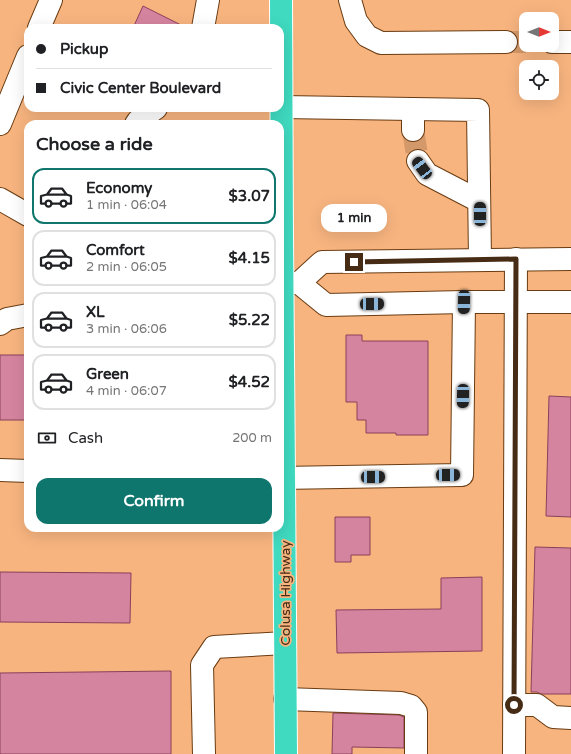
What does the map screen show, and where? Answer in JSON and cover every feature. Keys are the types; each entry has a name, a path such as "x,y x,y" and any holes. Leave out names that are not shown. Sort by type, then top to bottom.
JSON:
{"highway":[{"name":"Colusa Highway","path":"282,0 282,24"},
{"name":"Colusa Highway","path":"284,177 287,283 284,400"},
{"name":"Colusa Highway","path":"283,532 286,754"}],"street":[{"path":"41,24 51,0"},
{"path":"204,24 208,0"},
{"path":"350,0 356,21 367,36 381,43 506,42"},
{"path":"559,42 571,42"},
{"path":"0,124 24,66"},
{"path":"284,107 478,110 480,259"},
{"path":"413,108 414,130"},
{"path":"139,120 150,112"},
{"path":"418,161 427,174 479,201"},
{"path":"0,199 24,212"},
{"path":"514,754 516,259"},
{"path":"571,259 322,262 287,283 326,305 464,302 571,302"},
{"path":"284,478 462,475 464,302"},
{"path":"0,324 7,319 24,316"},
{"path":"0,470 24,470"},
{"path":"204,754 202,665 214,647 285,643"},
{"path":"285,699 401,703 411,706 416,712 416,754"},
{"path":"514,705 537,705 553,717 571,718"}],"building":[{"path":"143,6 179,24 135,24"},
{"path":"346,335 362,335 362,341 428,341 428,435 366,433 366,420 357,420 357,402 346,402"},
{"path":"0,355 24,355 24,420 0,420"},
{"path":"549,396 571,397 571,517 546,516"},
{"path":"335,517 370,517 370,555 351,555 351,562 335,562"},
{"path":"535,547 571,548 571,694 541,694 531,692"},
{"path":"0,572 131,573 130,623 0,622"},
{"path":"482,577 482,651 337,653 336,610 441,609 441,578"},
{"path":"171,671 171,754 0,754 0,673"},
{"path":"333,713 399,715 404,717 404,748 352,747 352,754 332,754"}],"tunnel":[{"path":"506,42 519,42"},
{"path":"413,130 418,161"}],"route":[{"path":"354,262 516,259 514,705"}]}
